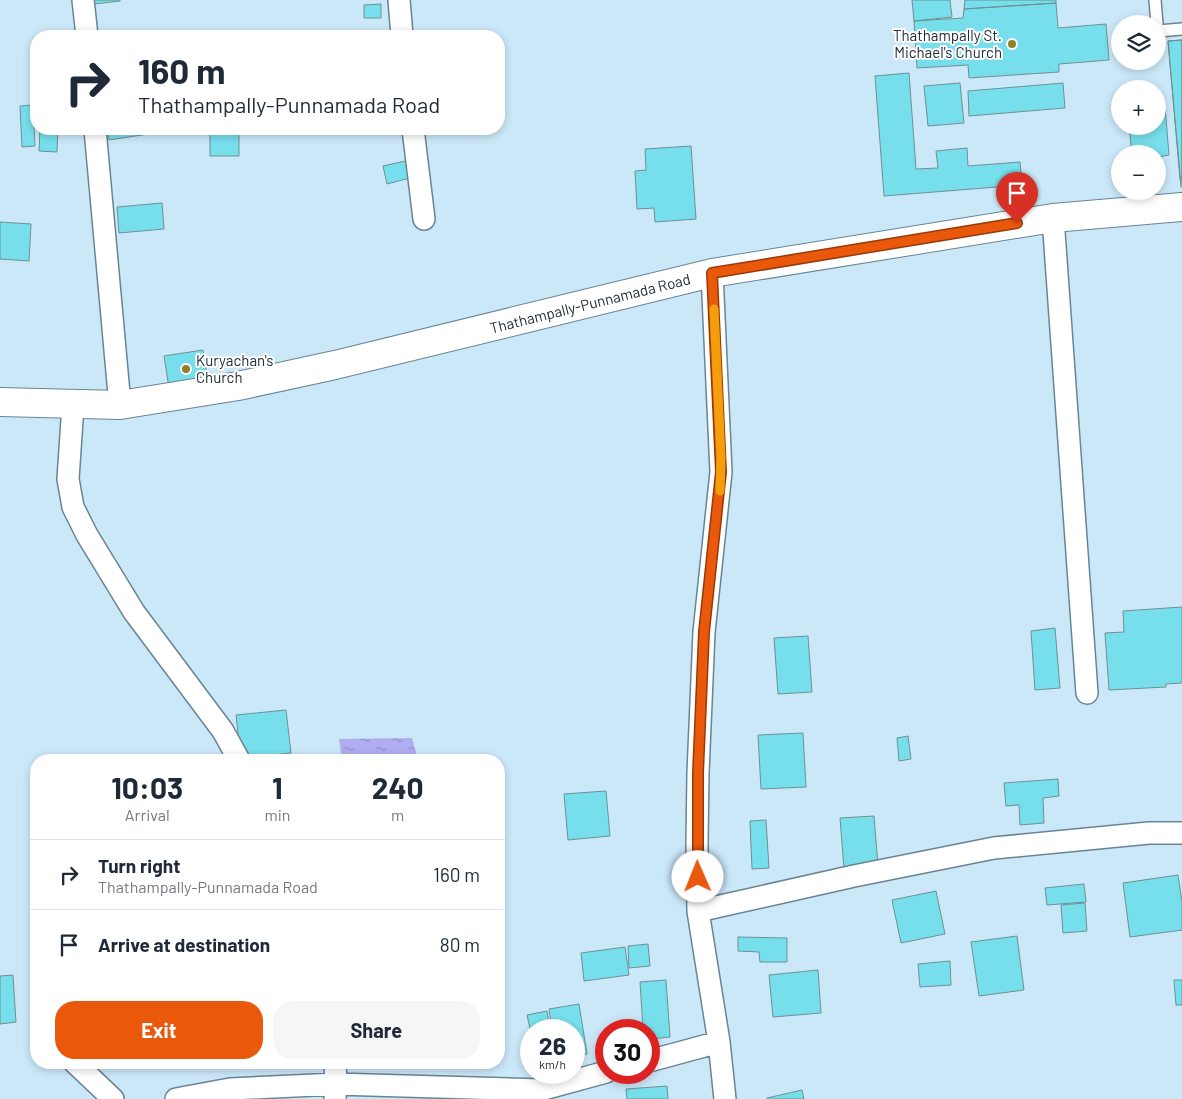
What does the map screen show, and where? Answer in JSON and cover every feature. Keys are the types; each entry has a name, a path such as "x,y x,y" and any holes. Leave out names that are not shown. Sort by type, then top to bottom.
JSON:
{"main road":[{"name":"Thathampally-Punnamada Road","path":"0,402 120,405 238,386 334,365 712,273 1053,218 1182,207"}],"street":[{"path":"83,0 86,30"},
{"path":"399,0 402,30"},
{"path":"96,135 120,405"},
{"path":"414,135 424,219"},
{"path":"1053,218 1087,693"},
{"path":"712,273 721,472 704,632 698,773 698,911 720,1042 725,1099"},
{"path":"72,405 68,478 73,507 134,612 223,731 236,754"},
{"path":"698,911 854,876 994,848 1149,833 1182,833"},
{"path":"660,1058 720,1042"},
{"path":"81,1069 113,1099"},
{"path":"335,1069 336,1091"},
{"path":"176,1099 230,1089 432,1093 540,1090 595,1075"}],"lane":[{"path":"1155,0 1156,15"},
{"path":"1166,30 1182,29"}],"water":[{"path":"412,738 416,754 341,754 339,739"}],"building":[{"path":"93,0 120,0 120,1 94,4"},
{"path":"912,0 950,0 952,17 914,21"},
{"path":"965,0 1056,0 1056,3 964,9"},
{"name":"Thathampally St. Michael's Church","path":"1056,3 1058,28 1106,24 1109,60 1059,64 1059,72 969,78 968,65 917,68 914,21 963,18 964,9"},
{"path":"381,4 381,18 364,18 364,5"},
{"path":"1182,40 1182,187 1181,187 1168,41"},
{"path":"1182,40 1182,179 1180,179 1168,41"},
{"path":"909,73 916,169 938,168 936,151 967,148 968,166 1020,162 1022,185 884,196 875,76"},
{"path":"960,83 964,123 928,126 924,86"},
{"path":"1063,83 1065,108 969,116 968,91"},
{"path":"30,105 30,135 34,135 35,146 22,147 20,106"},
{"path":"1166,118 1169,155 1166,156 1166,145 1131,145 1130,135 1166,135"},
{"path":"40,135 58,135 57,152 39,151"},
{"path":"108,135 142,135 109,140"},
{"path":"210,135 239,135 239,156 210,156"},
{"path":"691,146 696,219 655,222 654,208 637,209 635,171 646,170 645,149"},
{"path":"410,160 414,177 387,184 383,166"},
{"path":"162,203 164,229 119,233 117,207"},
{"path":"0,222 31,224 29,261 0,259"},
{"name":"Kuryachan's Church","path":"203,350 208,382 169,388 164,356"},
{"path":"1182,607 1182,683 1166,684 1166,687 1109,690 1105,633 1124,632 1123,611"},
{"path":"1055,628 1060,688 1035,690 1031,631"},
{"path":"808,636 812,692 778,694 774,638"},
{"path":"286,710 291,753 240,754 236,715"},
{"path":"803,733 806,787 761,789 758,735"},
{"path":"908,736 911,759 899,761 897,738"},
{"path":"1058,779 1059,796 1043,798 1044,823 1020,825 1019,805 1006,806 1004,783"},
{"path":"606,791 610,836 568,840 564,794"},
{"path":"874,816 878,866 844,869 840,818"},
{"path":"766,820 769,868 752,869 750,821"},
{"path":"1178,875 1182,902 1182,930 1130,937 1123,883"},
{"path":"1084,884 1086,902 1047,905 1045,888"},
{"path":"936,891 945,934 901,943 892,900"},
{"path":"1085,903 1087,931 1063,933 1061,905"},
{"path":"1017,936 1024,990 979,996 971,942"},
{"path":"738,937 787,938 787,962 760,962 759,952 738,951"},
{"path":"648,944 650,966 629,968 628,946"},
{"path":"625,947 629,975 584,981 581,953"},
{"path":"950,961 951,985 920,987 918,964"},
{"path":"818,970 821,1013 773,1017 769,975"},
{"path":"13,975 16,1022 0,1024 0,976"},
{"path":"666,980 670,1037 660,1038 660,1019 642,1019 640,982"},
{"path":"1174,980 1182,980 1182,1005 1176,1005"},
{"path":"579,1004 581,1019 550,1019 549,1009"},
{"path":"547,1011 548,1019 528,1019 527,1015"},
{"path":"667,1086 668,1099 627,1099 626,1089"},
{"path":"802,1090 804,1099 767,1099 767,1098"}],"slow traffic":[{"path":"714,309 721,458 720,491"}],"place":[{"name":"Thathampally St. Michael's Church","path":"1012,44"},
{"name":"Kuryachan's Church","path":"186,369"}],"route":[{"path":"698,877 698,773 704,632 721,472 712,273 1017,223"}]}
